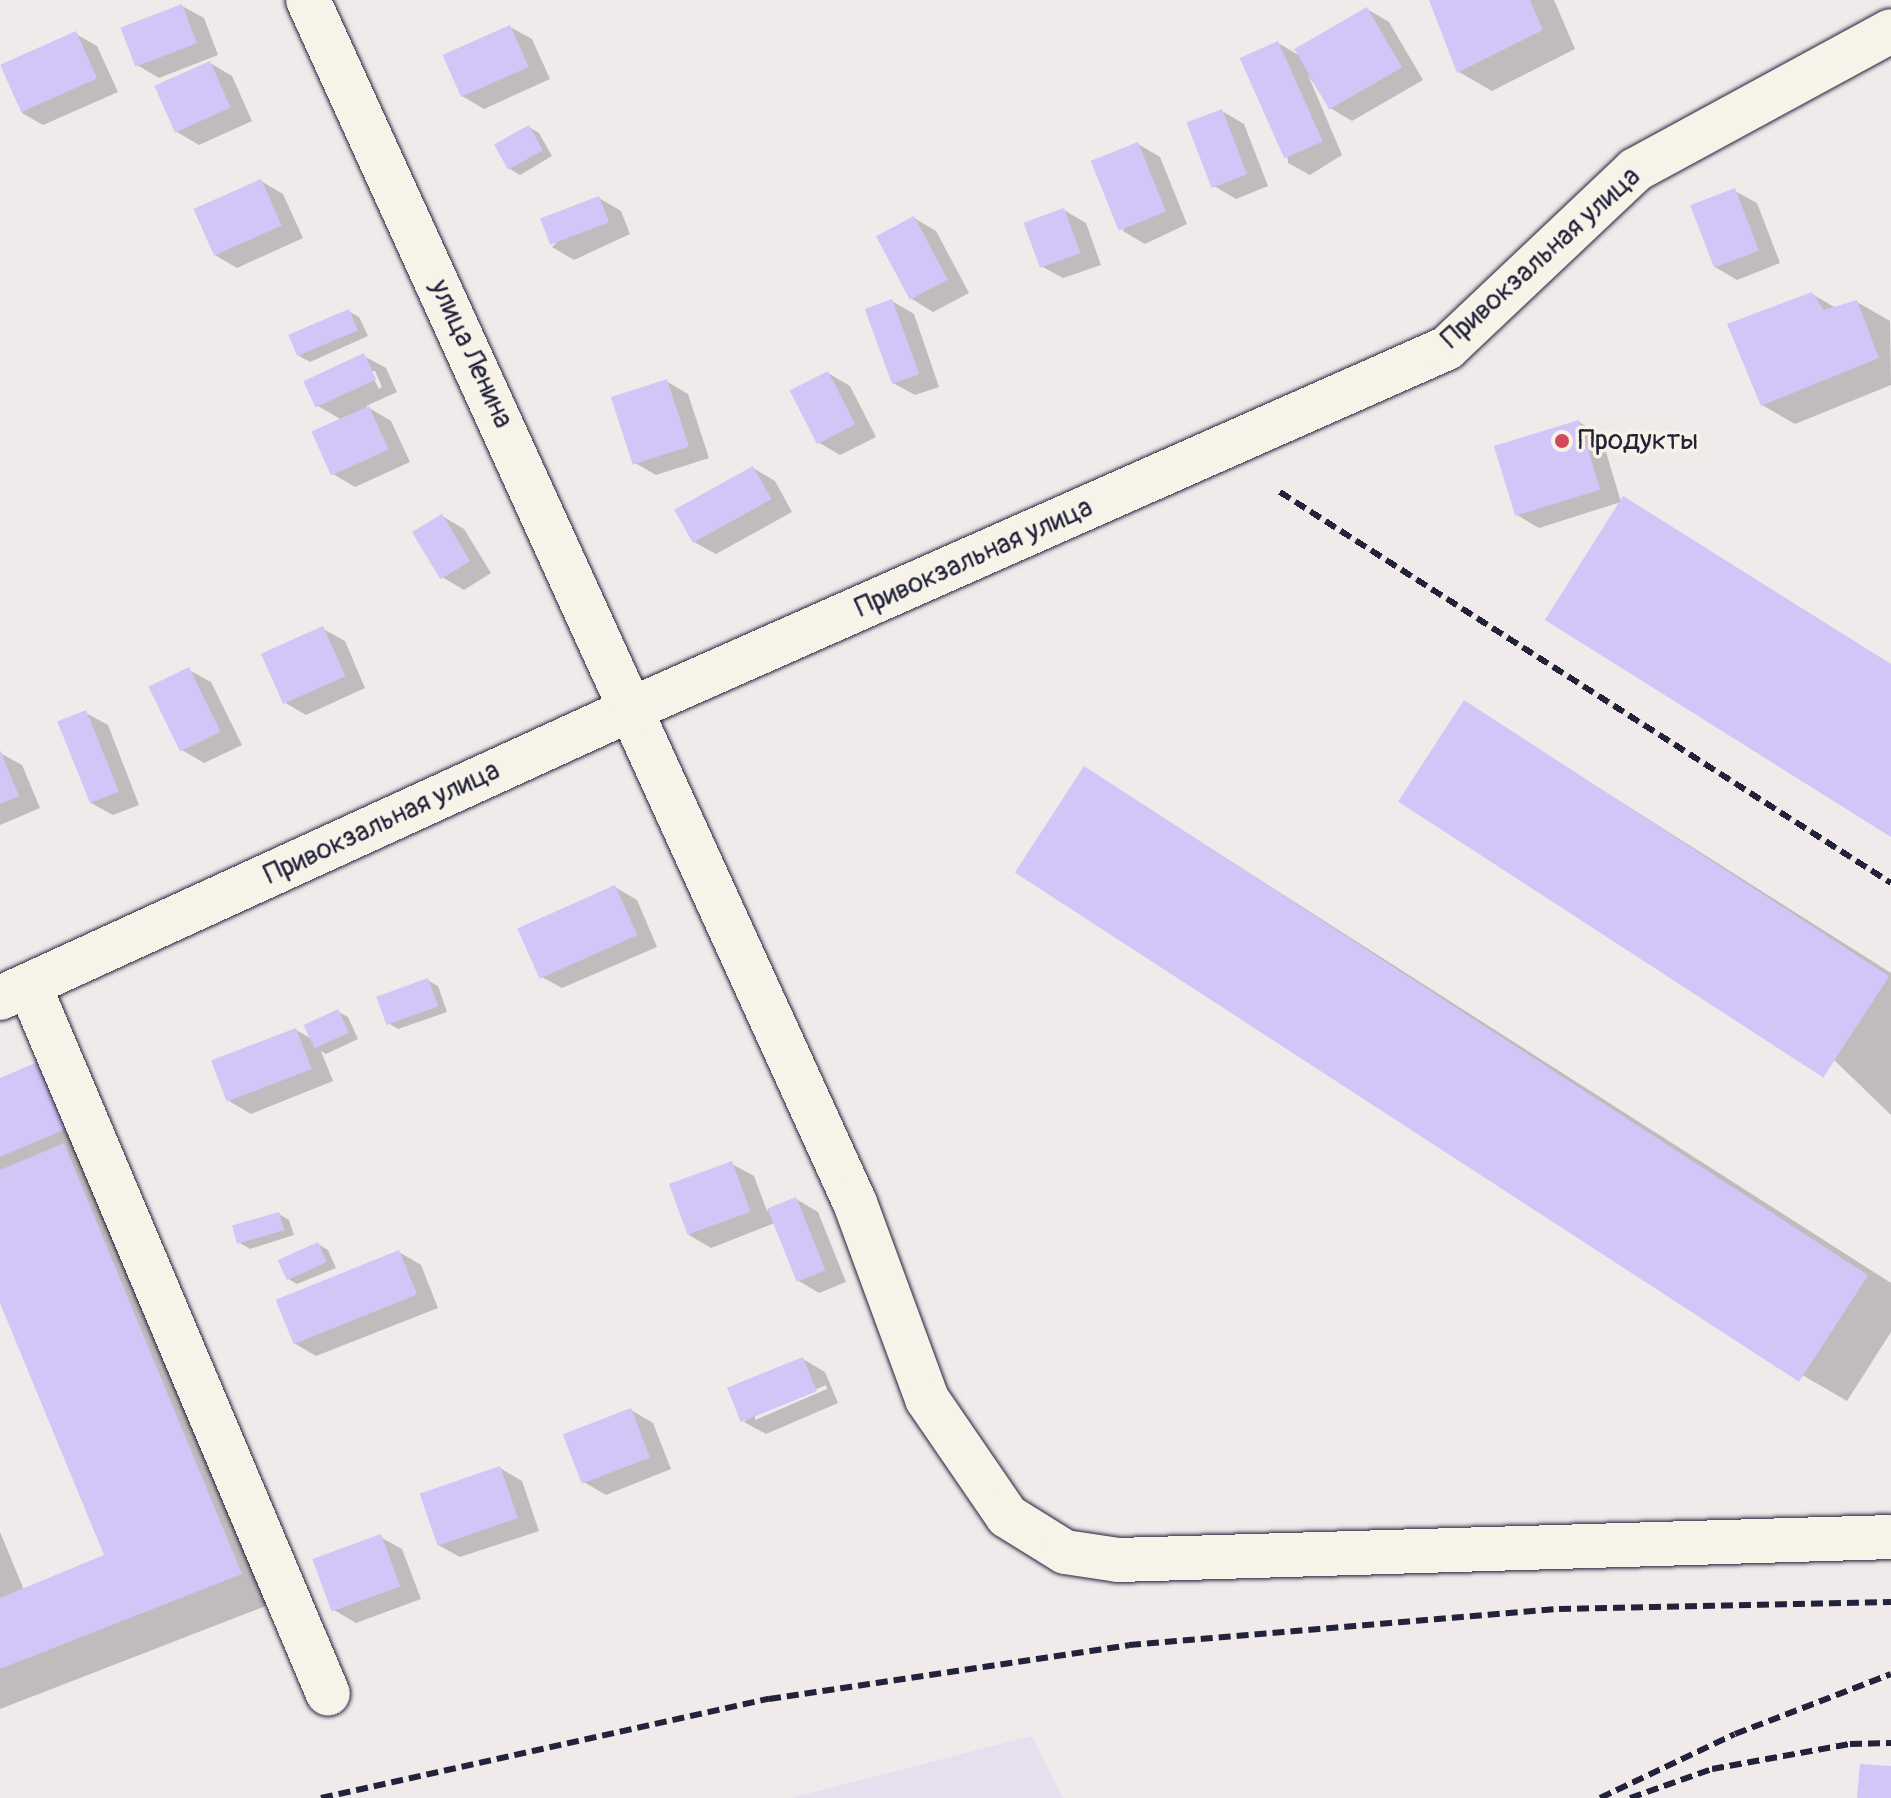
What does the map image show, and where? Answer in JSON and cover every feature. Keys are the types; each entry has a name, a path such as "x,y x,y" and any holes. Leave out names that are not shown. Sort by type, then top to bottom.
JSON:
{"street":[{"name":"улица Ленина","path":"308,0 634,708 855,1203 927,1399 1007,1516 1065,1552 1118,1560 1891,1537"},
{"name":"Привокзальная улица","path":"14,991 634,708 1447,348 1635,170 1891,31"},
{"path":"14,991 328,1694"}],"shaded area":[{"path":"1032,1736 1063,1798 791,1798"}],"building":[{"path":"1429,0 1530,0 1543,30 1457,73"},
{"path":"182,4 197,43 135,67 120,28"},
{"path":"1367,7 1402,68 1329,110 1294,49"},
{"path":"510,25 529,67 461,97 442,55"},
{"path":"76,31 97,79 21,112 0,65"},
{"path":"1278,41 1323,141 1284,159 1240,58"},
{"path":"210,61 231,108 175,132 154,86"},
{"path":"1222,109 1247,174 1212,188 1187,123"},
{"path":"529,125 543,150 508,170 494,144"},
{"path":"1138,142 1166,212 1119,231 1091,161"},
{"path":"261,179 282,226 214,256 193,209"},
{"path":"1735,188 1759,251 1714,268 1690,205"},
{"path":"599,196 609,222 550,245 540,219"},
{"path":"1064,208 1080,253 1040,268 1024,223"},
{"path":"914,216 948,280 910,300 876,236"},
{"path":"1812,292 1824,310 1857,300 1879,358 1761,406 1727,324"},
{"path":"892,299 919,374 892,384 865,309"},
{"path":"349,309 358,330 297,356 288,335"},
{"path":"364,353 376,379 316,408 303,381"},
{"path":"828,371 855,424 817,444 790,391"},
{"path":"667,379 689,447 633,465 611,397"},
{"path":"369,406 389,450 331,475 311,432"},
{"path":"1579,420 1600,490 1515,516 1494,446"},
{"path":"753,466 771,499 693,543 674,510"},
{"path":"1623,496 1891,664 1891,837 1545,620"},
{"path":"442,514 470,561 440,579 412,532"},
{"path":"323,626 345,676 283,704 261,654"},
{"path":"189,667 221,732 180,751 149,687"},
{"path":"1464,700 1889,976 1823,1078 1398,801"},
{"path":"86,710 119,792 90,803 57,722"},
{"path":"0,750 19,796 0,804"},
{"path":"1084,766 1868,1275 1799,1382 1015,873"},
{"path":"615,885 637,935 540,979 517,929"},
{"path":"428,978 438,1006 387,1025 376,997"},
{"path":"338,1009 349,1033 315,1049 304,1025"},
{"path":"296,1028 312,1069 227,1102 211,1061"},
{"path":"40,1061 68,1128 0,1157 0,1078"},
{"path":"64,1143 242,1574 0,1669 0,1598 104,1555 0,1303 0,1170"},
{"path":"732,1161 750,1212 688,1235 669,1184"},
{"path":"796,1197 826,1270 797,1282 767,1209"},
{"path":"279,1212 284,1230 237,1244 232,1226"},
{"path":"318,1242 327,1262 287,1280 278,1260"},
{"path":"399,1250 417,1295 294,1344 276,1300"},
{"path":"803,1357 817,1391 741,1422 727,1388"},
{"path":"631,1408 650,1457 582,1484 563,1434"},
{"path":"500,1466 518,1518 438,1546 420,1494"},
{"path":"381,1534 400,1587 332,1612 312,1559"},
{"path":"1860,1764 1891,1766 1891,1798 1857,1798"}],"railway":[{"path":"1280,492 1891,883"},
{"path":"321,1798 769,1699 1129,1645 1559,1609 1891,1602"},
{"path":"1600,1798 1735,1734 1891,1674"},
{"path":"1630,1798 1712,1769 1850,1744 1891,1743"}],"place":[{"name":"Продукты","path":"1562,441"}]}
